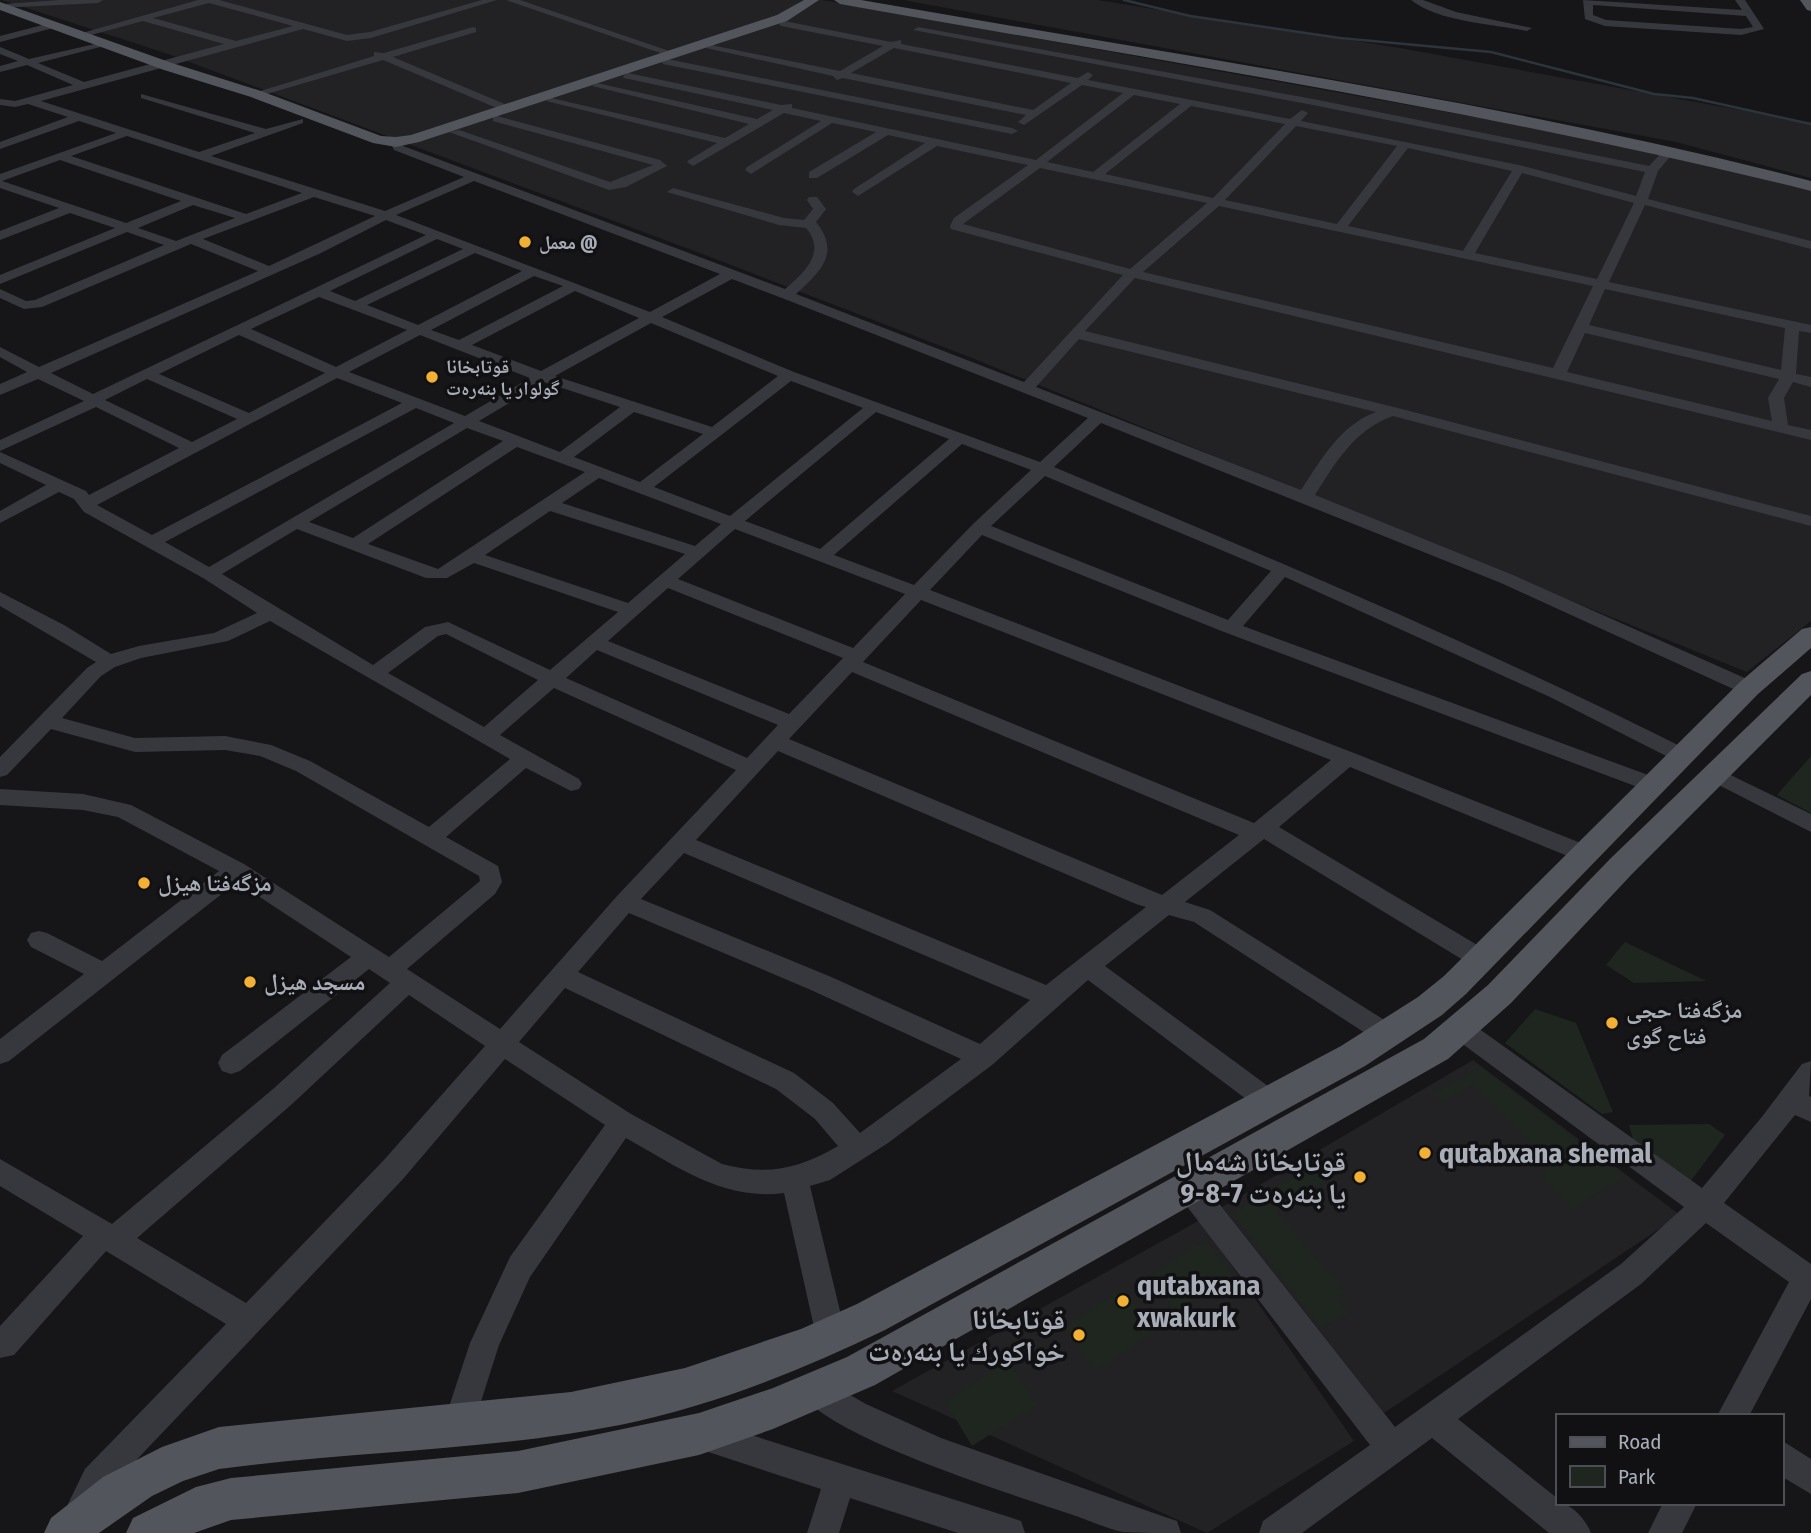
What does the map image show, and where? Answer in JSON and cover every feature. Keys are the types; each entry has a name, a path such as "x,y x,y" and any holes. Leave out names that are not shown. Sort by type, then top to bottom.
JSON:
{"main road":[{"path":"876,0 1334,80 1658,142 1811,180"},
{"path":"1806,0 1811,7"},
{"path":"2,7 397,145 628,76 670,58 711,48 784,24 824,6"},
{"path":"165,66 176,73 370,146 397,145 455,132 824,6 941,17 1332,86 1670,150 1811,186"},
{"path":"73,1527 142,1477 184,1458 219,1448 583,1410 666,1394 775,1358 831,1336 903,1300 1388,1035 1430,1006 1481,959 1749,688 1811,635"},
{"path":"148,1533 196,1509 231,1499 518,1472 699,1434 861,1371 1409,1065 1462,1030 1505,990 1654,832 1811,680"},
{"path":"1622,815 1654,832"}],"street":[{"path":"2,7 98,0"},
{"path":"80,35 209,0 337,37 352,37 492,0"},
{"path":"511,0 670,58 813,91 998,142 1039,163 1811,329"},
{"path":"1416,0 1428,8 1443,12 1527,28"},
{"path":"1740,0 1759,29 1741,32 1605,23 1588,17 1588,1 1748,13"},
{"path":"692,162 941,17"},
{"path":"144,18 234,44"},
{"path":"784,24 1405,144 1520,169 1811,245"},
{"path":"0,39 54,25"},
{"path":"0,109 81,85 165,66 302,26"},
{"path":"256,94 473,30"},
{"path":"918,30 1313,102 1652,170"},
{"path":"352,37 353,42 502,114 656,162 661,166 622,184 609,186 455,132"},
{"path":"0,69 104,43"},
{"path":"711,48 1035,114"},
{"path":"628,76 936,141 998,142 1124,49"},
{"path":"0,50 81,85"},
{"path":"597,86 759,123"},
{"path":"1027,388 1131,273 1217,201 1313,102 1332,86"},
{"path":"1133,90 1039,163 958,221 956,226 1131,273 1811,435"},
{"path":"145,96 265,132"},
{"path":"551,101 727,142"},
{"path":"1096,176 1190,101"},
{"path":"0,102 15,104"},
{"path":"29,102 387,216 574,286 789,375 1041,468 1282,569 1557,692 1681,755"},
{"path":"0,146 79,117"},
{"path":"751,170 831,119"},
{"path":"199,156 299,121"},
{"path":"813,175 886,131"},
{"path":"0,178 128,132"},
{"path":"858,192 936,141"},
{"path":"1340,228 1405,144"},
{"path":"397,145 1304,497 1507,579 1749,688"},
{"path":"1558,374 1641,200 1652,170 1670,150"},
{"path":"61,157 246,218"},
{"path":"1467,254 1520,169"},
{"path":"0,390 476,176"},
{"path":"0,184 176,245"},
{"path":"673,192 783,222 810,224 820,236 821,251 810,272 787,295"},
{"path":"3,296 24,305 37,304 176,245 313,193"},
{"path":"0,280 194,200"},
{"path":"810,224 810,219 820,209 819,204 813,201"},
{"path":"0,236 71,208"},
{"path":"0,446 436,235"},
{"path":"191,239 268,270"},
{"path":"354,307 473,248"},
{"path":"87,503 532,271"},
{"path":"209,574 542,377 731,274"},
{"path":"459,346 574,286"},
{"path":"319,292 542,377 713,432"},
{"path":"1781,428 1776,398 1788,377 1792,325"},
{"path":"1579,327 1811,382"},
{"path":"240,330 337,373 414,403 917,592 1347,758 1583,853"},
{"path":"1078,334 1392,411 1811,521"},
{"path":"0,351 191,448"},
{"path":"147,374 248,418"},
{"path":"641,489 789,375"},
{"path":"152,542 414,403"},
{"path":"562,458 633,405"},
{"path":"486,736 554,680 732,523 873,407"},
{"path":"1304,497 1350,432 1369,418 1392,411"},
{"path":"73,1527 96,1480 393,1170 680,842 979,528 1099,416"},
{"path":"821,557 960,438"},
{"path":"354,545 515,441"},
{"path":"0,457 80,495 90,508 209,574 374,674 571,784"},
{"path":"296,523 432,574 448,572 597,472"},
{"path":"0,518 59,485"},
{"path":"549,505 699,553"},
{"path":"979,528 1231,628 1651,785"},
{"path":"473,556 633,611"},
{"path":"1231,628 1282,569"},
{"path":"667,581 1260,831 1481,959"},
{"path":"0,598 108,661"},
{"path":"0,770 94,671 108,661 150,650 220,638 270,613"},
{"path":"374,674 432,631 444,627 554,680 750,768"},
{"path":"596,643 792,723"},
{"path":"3,1345 108,1237 292,1089 491,882 491,872 303,766 264,750 225,743 135,745 48,721"},
{"path":"775,741 1144,898 1202,916 1388,1035"},
{"path":"430,838 525,758"},
{"path":"0,797 83,803 123,810 236,870 622,1122 716,1174 737,1180 766,1183 794,1179 820,1171 858,1150 983,1056 1049,997 1260,831 1347,758"},
{"path":"1714,774 1811,824"},
{"path":"680,842 1049,997"},
{"path":"0,1053 236,870"},
{"path":"625,902 820,983 983,1056"},
{"path":"39,940 104,973"},
{"path":"231,1063 367,958"},
{"path":"1088,967 1267,1101"},
{"path":"562,975 785,1082 824,1111 858,1150"},
{"path":"1462,1030 1704,1207 1809,1279 1733,1414"},
{"path":"1275,1533 1632,1274 1669,1243 1802,1105 1811,1072"},
{"path":"459,1424 485,1343 520,1267 622,1122"},
{"path":"0,1171 250,1322"},
{"path":"794,1179 831,1336"},
{"path":"1189,1187 1391,1447"},
{"path":"815,1390 874,1427 911,1443 1073,1498 1165,1533"},
{"path":"1432,1418 1575,1533"},
{"path":"699,1434 1009,1533"},
{"path":"1783,1457 1811,1478"},
{"path":"823,1533 840,1479"},
{"path":"1664,1533 1680,1505"}],"shaded area":[{"path":"2,0 822,0 1687,155 1811,189 1811,621 1747,672 972,358 713,258 168,54"},
{"path":"903,0 1097,0 1394,47 1811,123 1811,178 1676,142"},
{"path":"1473,1060 1680,1215 1384,1413 1222,1207"},
{"path":"1200,1220 1354,1441 1207,1533 892,1391"}],"green space":[{"path":"1811,756 1811,813 1777,795"},
{"path":"1625,942 1706,981 1634,983 1606,965"},
{"path":"1535,1009 1576,1023 1613,1112 1602,1114 1505,1043"},
{"path":"1481,1067 1625,1177 1577,1205 1575,1210 1540,1175 1553,1165 1473,1084 1442,1101 1434,1093"},
{"path":"1709,1124 1725,1135 1690,1182 1633,1139 1629,1125"},
{"path":"1325,1158 1339,1174 1276,1212 1345,1291 1336,1296 1349,1313 1320,1327 1233,1214"},
{"path":"1205,1241 1233,1275 1176,1312 1149,1276"},
{"path":"1123,1288 1156,1331 1095,1371 1065,1327"},
{"path":"1009,1362 1037,1405 972,1446 945,1401"}],"waterway":[{"path":"1124,0 1190,16 1340,38 1491,52 1654,94 1693,98 1811,124"}],"place":[{"name":"معمل @","path":"525,242"},
{"name":"قوتابخانا گولوار یا بنەرەت","path":"432,377"},
{"name":"مزگەفتا هیزل","path":"144,883"},
{"name":"مسجد هيزل","path":"250,982"},
{"name":"مزگەفتا حجی فتاح گوی","path":"1612,1023"},
{"name":"qutabxana shemal","path":"1425,1153"},
{"name":"قوتابخانا شەمال یا بنەرەت 7-8-9","path":"1360,1177"},
{"name":"qutabxana xwakurk","path":"1123,1301"},
{"name":"قوتابخانا خواکورك یا بنەرەت","path":"1079,1335"}]}
